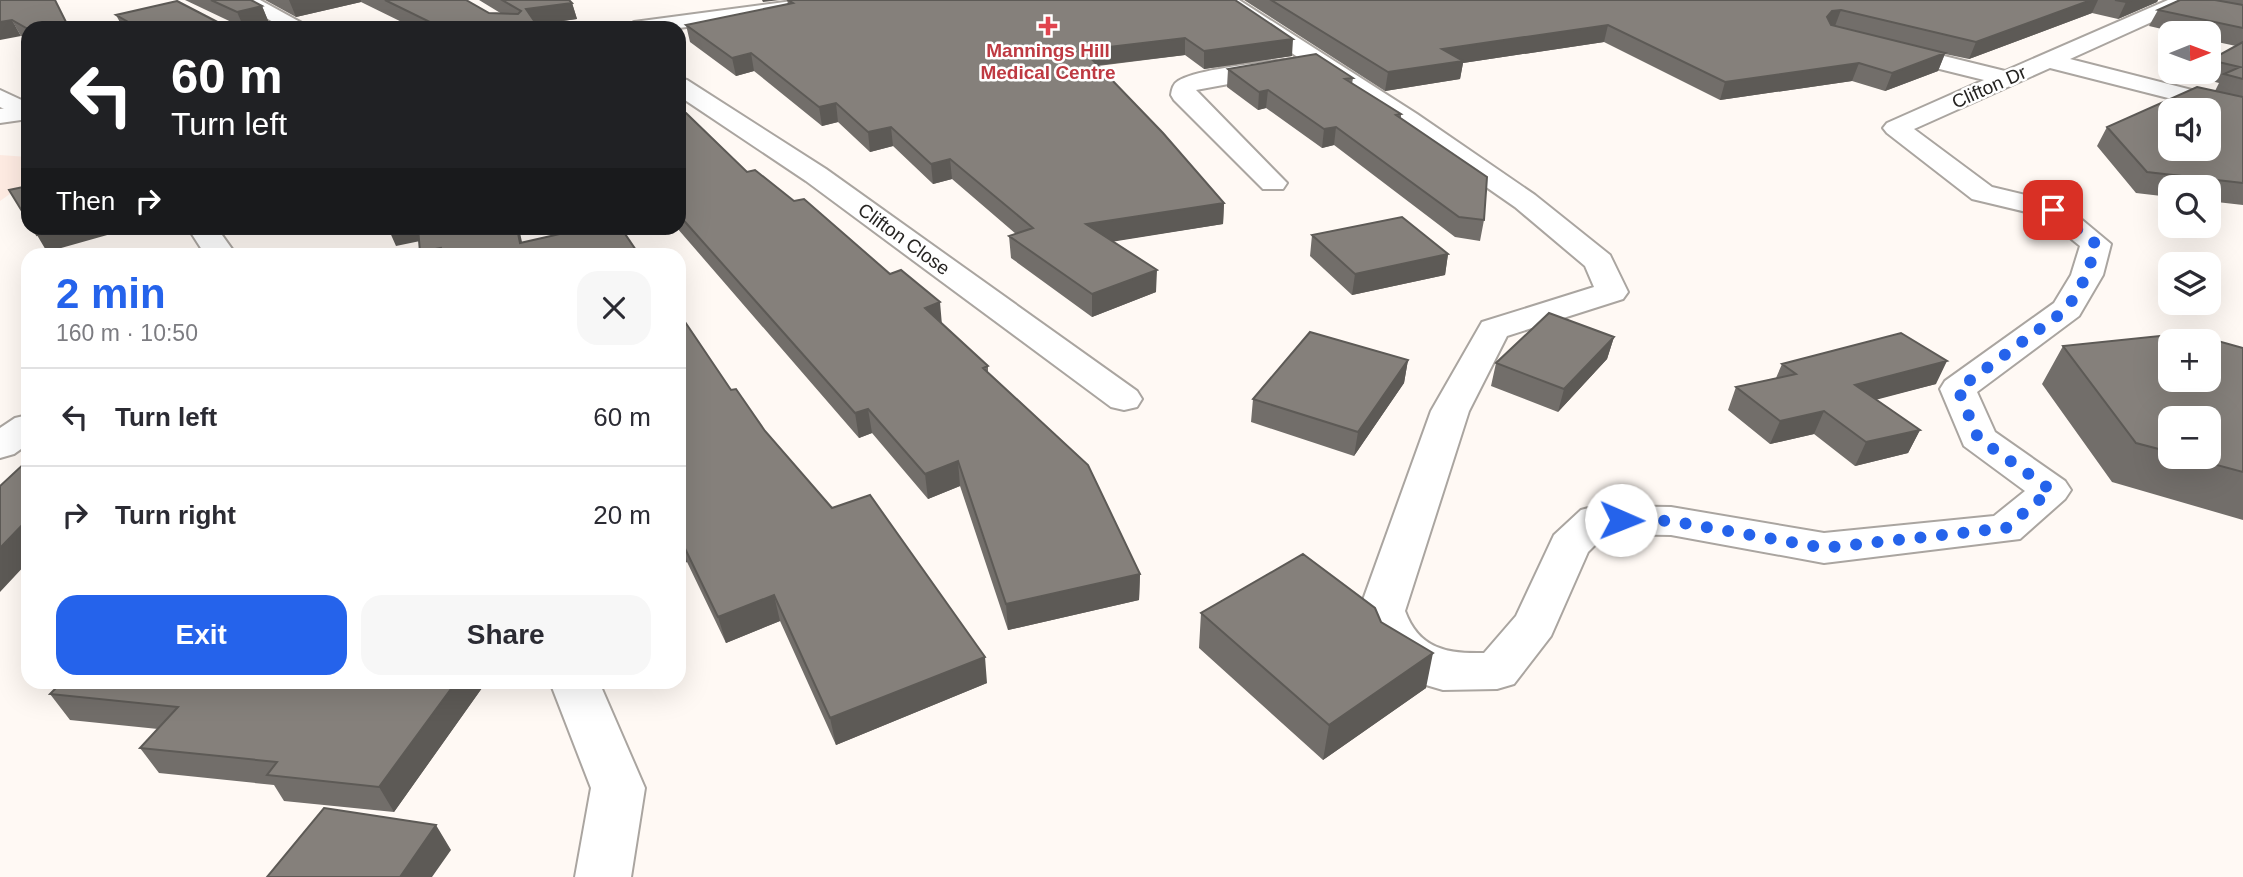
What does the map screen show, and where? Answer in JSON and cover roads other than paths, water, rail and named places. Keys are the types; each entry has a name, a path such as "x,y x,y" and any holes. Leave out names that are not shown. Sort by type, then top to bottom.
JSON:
{"street":[{"path":"244,0 286,21"},
{"path":"686,21 846,0"},
{"path":"1225,0 1319,61"},
{"path":"2175,1 2206,8"},
{"name":"Clifton Dr","path":"1319,61 1525,201 1600,262 1612,292 1494,329 1450,411 1382,611 1393,642 1443,672 1497,671 1535,624 1569,545 1596,520 1671,521 1824,548 2006,528 2051,490 1978,438 1958,389 2067,309 2087,275 2096,244 2053,210 1982,193 1896,128 2050,61 2175,1"},
{"path":"1874,45 2008,79"},
{"path":"1273,183 1183,95 1184,87 1194,82 1319,61"},
{"path":"2050,61 2243,110"},
{"name":"Clifton Close","path":"686,90 816,175 1124,399"},
{"path":"0,97 20,113"},
{"path":"0,446 21,431"},
{"path":"578,689 618,788 603,877"}],"place":[{"name":"Mannings Hill Medical Centre","path":"1048,26"}]}
